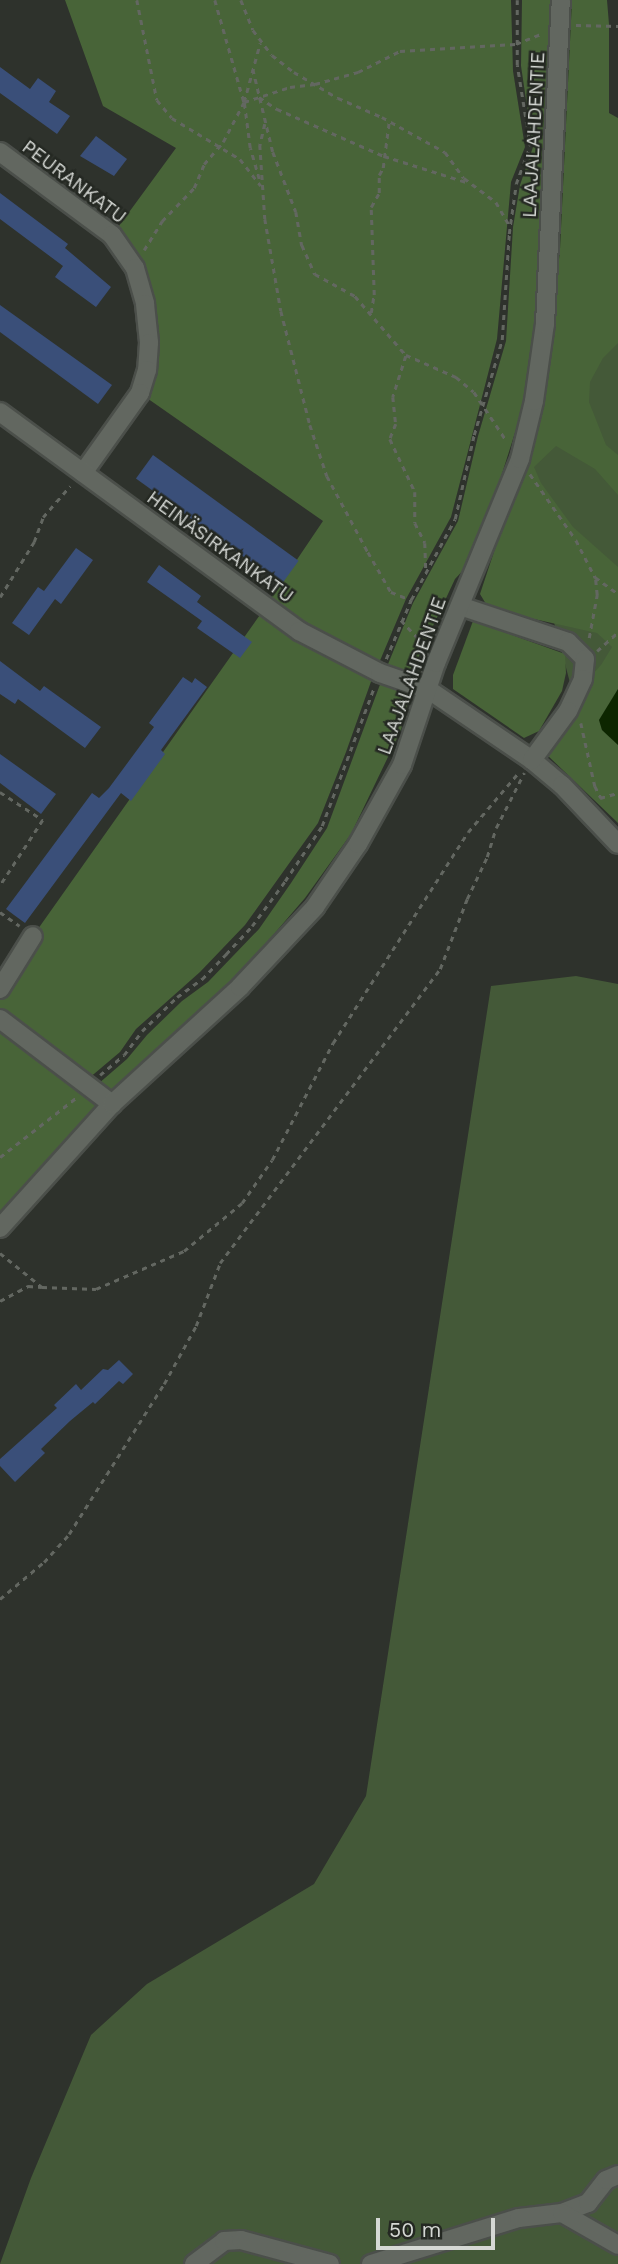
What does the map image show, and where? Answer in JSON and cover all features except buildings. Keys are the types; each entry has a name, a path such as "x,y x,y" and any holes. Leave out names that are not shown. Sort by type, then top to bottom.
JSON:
{"street":[{"name":"LAAJALAHDENTIE","path":"0,1228 112,1104 240,987 315,907 358,844 402,765 436,663 520,460 534,401 545,324 561,0"},
{"name":"PEURANKATU","path":"0,152 112,235 135,268 145,303 149,343 147,370 140,393 83,473"},
{"name":"HEINÄSIRKANKATU","path":"0,412 299,631 380,673 429,690 531,760 562,785 618,844"},
{"path":"460,606 568,642 585,659 578,689 568,711 531,760"},
{"path":"0,989 33,936"},
{"path":"0,1019 112,1104"},
{"path":"372,2264 519,2218 562,2213 588,2203 606,2180 618,2175"},
{"path":"562,2213 618,2245"},
{"path":"194,2264 224,2242 241,2240 330,2264"}],"path":[{"path":"137,0 157,100 172,118 240,159 261,186"},
{"path":"215,0 244,102 250,148 261,186 281,312 327,476 391,592 411,600"},
{"path":"241,0 260,43 294,72 450,156 464,178 496,202 510,226"},
{"path":"0,1157 59,1113 124,1055 142,1031 177,997 202,979 252,926 322,826 401,620 455,519 474,435 484,409 502,340 510,226 516,184 530,146 516,44 517,0"},
{"path":"244,102 290,87 315,84 358,72 400,51 516,44 561,27 590,23 618,26"},
{"path":"135,268 162,221 186,200 204,164 220,146 244,102 260,43"},
{"path":"253,69 265,122 296,212 302,245 315,274 355,296 407,355 456,377 474,391 576,540 595,577 597,595 585,659"},
{"path":"259,97 276,109 384,156 472,184"},
{"path":"261,186 260,145 265,122"},
{"path":"371,313 374,295 370,207 379,192 389,122"},
{"path":"407,355 393,397 396,424 390,439 415,492 415,523 425,543 426,573"},
{"path":"0,597 34,542 43,517 83,473"},
{"path":"595,577 618,594"},
{"path":"401,620 425,645 436,663"},
{"path":"585,659 604,647 618,632"},
{"path":"578,689 581,724 601,798"},
{"path":"0,1300 28,1286 96,1289 140,1272 184,1251 242,1203 272,1160 333,1043 468,832 531,760"},
{"path":"0,1599 44,1562 69,1534 164,1384 195,1326 220,1263 440,969 462,910 487,857 496,828 531,760"},
{"path":"0,792 43,820 0,886"},
{"path":"0,912 33,936"},
{"path":"0,1253 42,1287"}],"shaded area":[{"path":"65,0 511,0 513,71 525,147 511,182 497,339 451,517 406,599 379,663 303,623 269,601 323,521 144,396 154,342 116,230 176,148 103,106"},
{"path":"522,0 553,0 537,323 526,398 493,502 468,565 455,579 413,669 386,669 413,603 458,521 478,436 506,341 513,227 520,185 533,147 521,66"},
{"path":"572,0 607,0 609,113 618,118 618,343 603,358 590,382 589,402 606,445 618,455 618,495 595,469 556,446 534,467 541,483 573,527 618,567 618,689 599,720 602,730 618,745 618,823 543,751 581,687 601,665 612,647 597,633 489,609 480,594 542,407 560,249"},
{"path":"586,306 618,307 618,762 583,732 522,501"},
{"path":"262,612 373,676 346,752 318,823 245,925 200,972 136,1029 120,1052 88,1079 0,1011 0,989 33,936"},
{"path":"473,621 565,654 566,673 562,691 539,731 524,738 453,689 453,675"},
{"path":"382,679 409,697 401,730 351,834 305,898 238,976 114,1092 98,1084 127,1059 182,1001 208,982 259,929 327,828"},
{"path":"618,689 618,745 602,730 599,720"},
{"path":"576,976 618,984 618,2264 0,2264 31,2178 91,2035 147,1984 314,1884 366,1796 491,986"},
{"path":"0,1019 112,1104 0,1228"}]}
